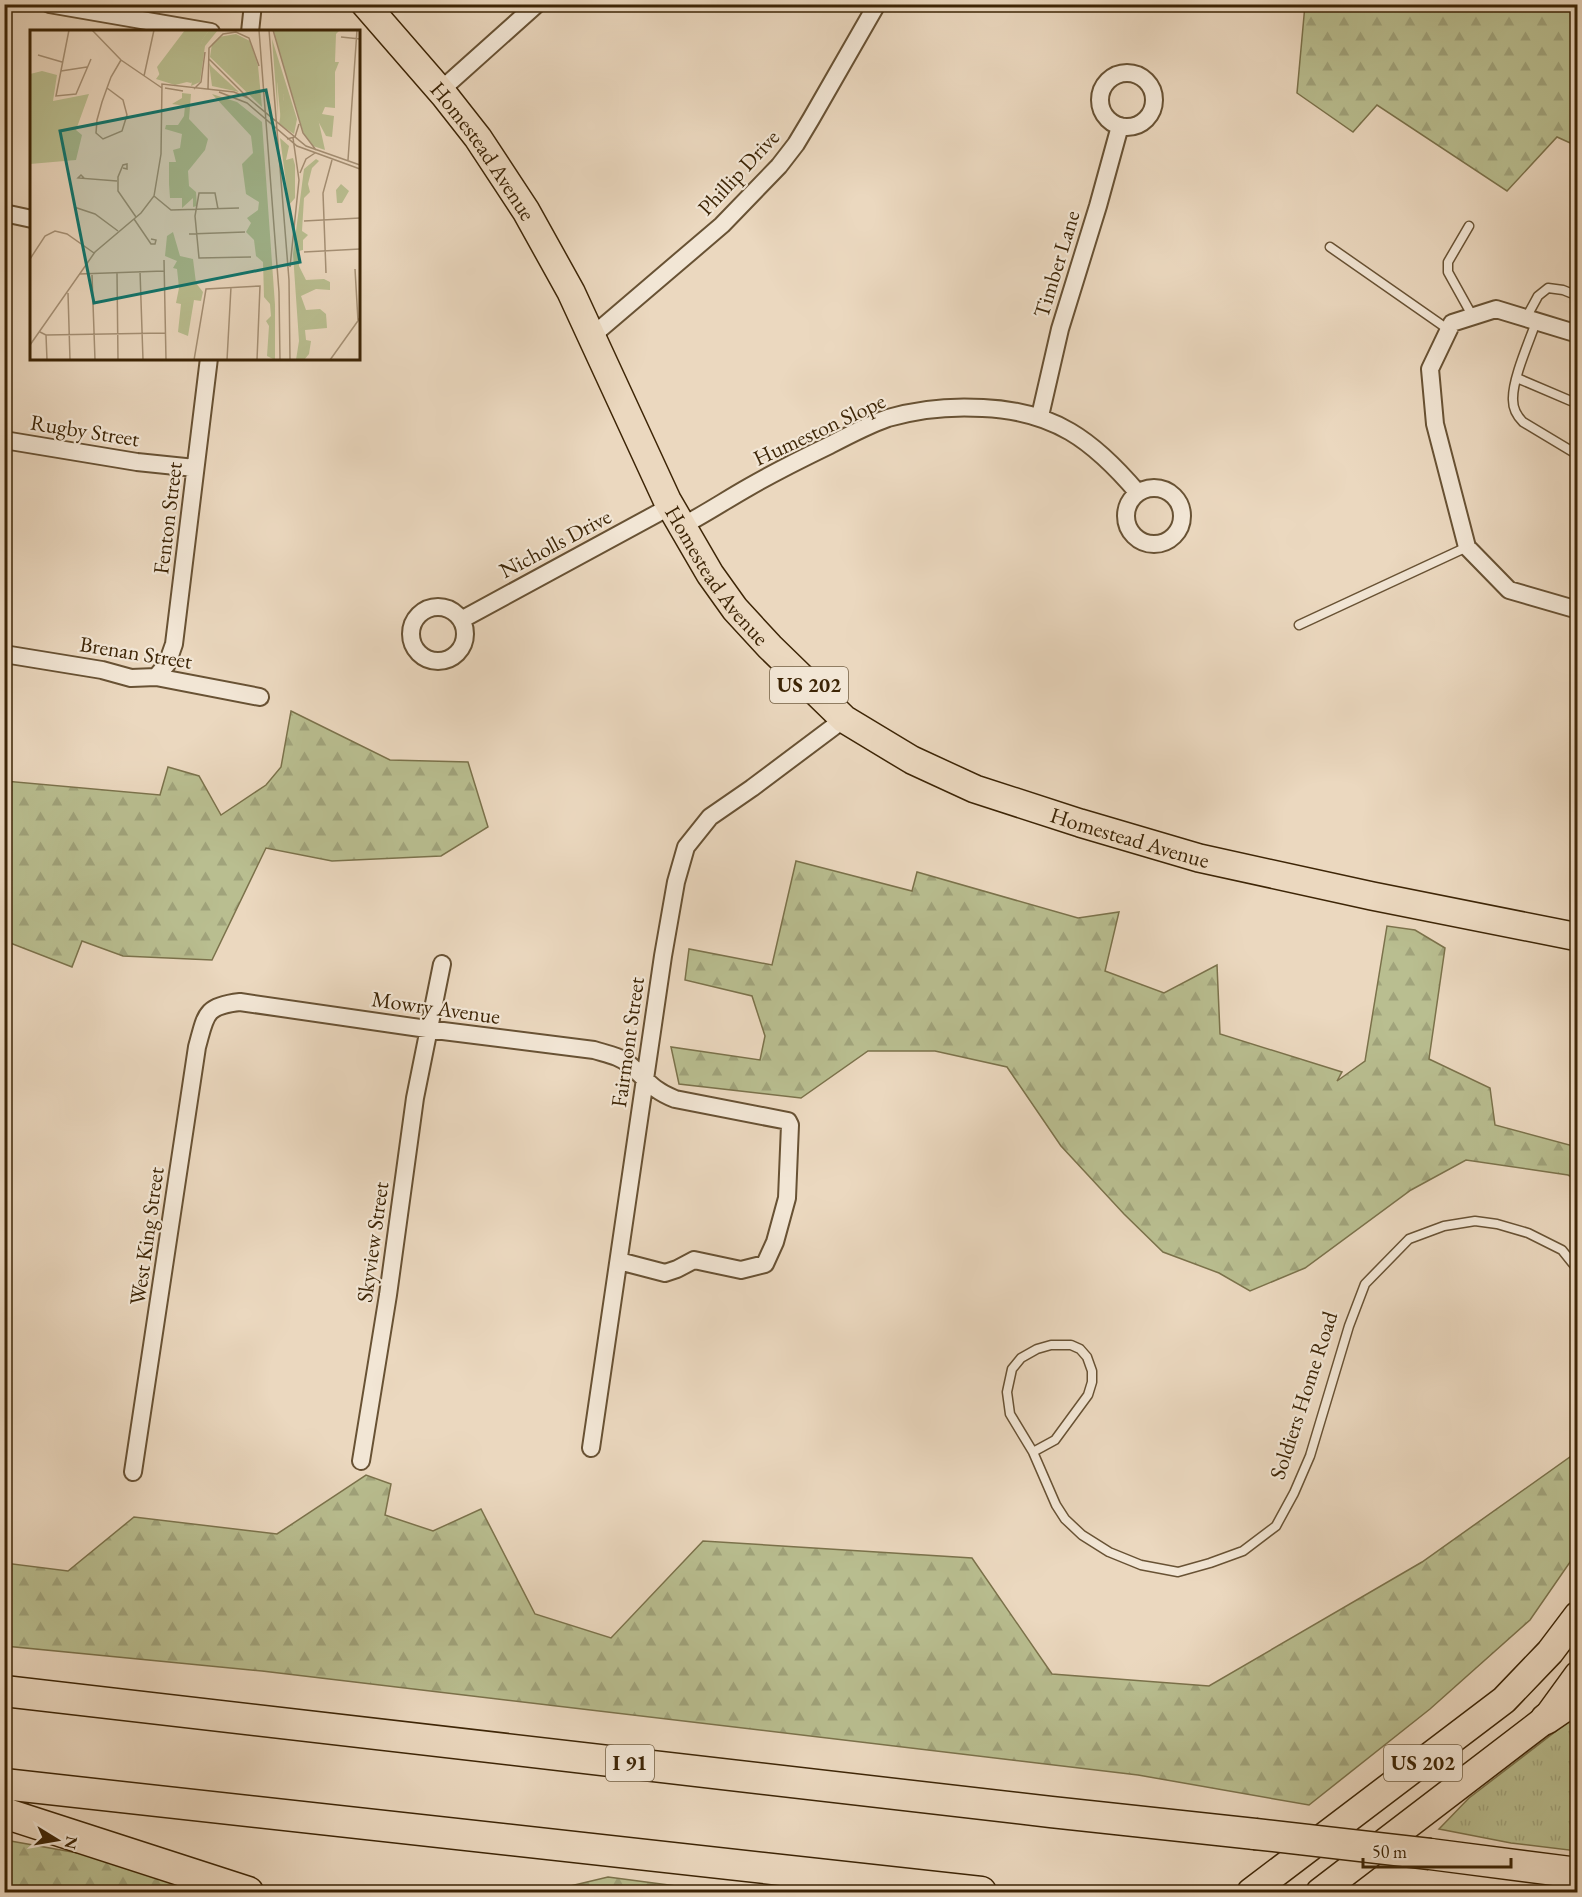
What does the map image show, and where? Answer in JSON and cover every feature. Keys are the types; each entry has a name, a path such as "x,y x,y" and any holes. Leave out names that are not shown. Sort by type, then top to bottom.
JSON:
{"highway":[{"name":"I 91","path":"4,1691 1430,1854 1578,1873"},
{"path":"1546,1719 1578,1697"},
{"path":"4,1784 981,1893"},
{"path":"4,1813 248,1893"},
{"path":"1528,1866 1578,1868"}],"main road":[{"name":"Homestead Avenue","path":"365,4 441,90 478,138 526,211 558,266 647,460 710,574 735,609 770,647 844,719 912,760 975,789 1080,823 1199,858 1372,896 1578,937"},
{"name":"US 202","path":"1251,1893 1504,1700 1550,1652 1578,1614"},
{"name":"US 202","path":"1320,1893 1546,1719 1578,1675"}],"street":[{"path":"250,30 253,4"},
{"path":"441,90 537,4"},
{"name":"Phillip Drive","path":"592,336 722,225 779,166 812,120 878,4"},
{"path":"54,5 199,30"},
{"name":"Timber Lane","path":"1040,416 1060,329 1120,126"},
{"path":"4,213 30,219"},
{"path":"1578,334 1496,309 1452,323 1430,369 1435,424 1467,547 1509,590 1578,610"},
{"name":"Fenton Street","path":"156,677 167,664 174,644 208,360"},
{"name":"Humeston Slope","path":"676,516 776,472 886,419 926,410 967,407 1009,410 1040,416 1067,429 1091,447 1138,493"},
{"name":"Rugby Street","path":"4,440 137,462 195,468"},
{"name":"Nicholls Drive","path":"461,620 676,516"},
{"name":"Brenan Street","path":"4,654 102,670 131,678 156,677 260,697"},
{"name":"Fairmont Street","path":"591,1449 665,945 676,882 686,847 710,817 844,719"},
{"name":"Skyview Street","path":"361,1461 388,1295 415,1098 427,1029 442,964"},
{"name":"Mowry Avenue","path":"212,1009 223,1004 240,1002 594,1050 613,1055 629,1064 644,1081"},
{"name":"West King Street","path":"133,1472 197,1047 204,1024 212,1009"},
{"path":"619,1261 664,1273 694,1260 741,1270 765,1264 775,1242 787,1198 790,1125 788,1121 675,1099 661,1094 644,1081"}],"lane":[{"path":"1469,226 1448,262 1448,272 1473,317"},
{"path":"1330,247 1449,330"},
{"path":"1578,296 1563,290 1548,288 1538,296 1513,402 1517,415 1523,422 1578,455"},
{"path":"1517,378 1578,404"},
{"path":"1299,625 1467,547"},
{"name":"Soldiers Home Road","path":"1033,1452 1055,1440 1088,1395 1092,1382 1092,1371 1087,1357 1080,1349 1071,1345 1051,1345 1021,1358 1012,1370 1007,1392 1010,1414 1033,1452 1056,1505 1065,1519 1082,1535 1109,1552 1141,1565 1178,1572 1209,1563 1243,1551 1276,1526 1310,1456 1349,1326 1365,1284 1409,1239 1474,1221 1497,1224 1528,1233 1562,1250 1578,1270"}],"green space":[{"path":"1305,5 1577,5 1577,146 1557,137 1507,191 1377,105 1353,132 1297,93"},
{"path":"291,711 390,760 468,762 488,827 441,856 332,861 266,848 212,960 123,956 82,941 72,967 5,941 5,781 160,795 168,767 199,776 221,815 266,785 281,767"},
{"path":"796,861 912,891 917,872 1078,918 1119,912 1105,971 1164,993 1217,965 1220,1034 1342,1072 1337,1081 1365,1061 1387,926 1415,930 1445,948 1429,1059 1490,1088 1495,1125 1577,1147 1577,1180 1568,1175 1466,1160 1411,1190 1305,1268 1250,1291 1219,1273 1163,1252 1061,1146 1007,1067 935,1051 868,1051 801,1098 679,1084 671,1047 760,1060 765,1036 752,996 685,980 689,949 772,965"},
{"path":"1577,1452 1577,1552 1530,1620 1430,1709 1309,1805 1138,1775 262,1671 5,1646 5,1563 68,1571 134,1517 277,1534 366,1475 391,1484 385,1515 433,1531 481,1509 535,1614 611,1638 703,1541 972,1558 1052,1674 1209,1686 1422,1562"},
{"path":"1577,1715 1577,1851 1511,1843 1439,1829 1469,1798"},
{"path":"5,1840 89,1855 208,1892 5,1892"},
{"path":"608,1877 722,1892 545,1892"}]}
